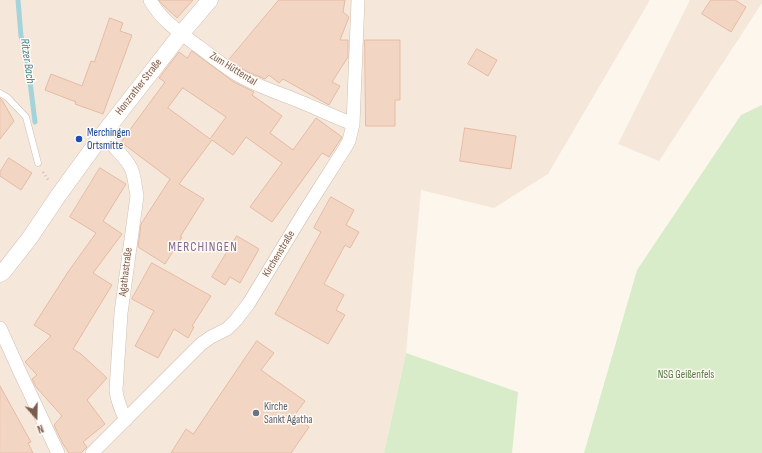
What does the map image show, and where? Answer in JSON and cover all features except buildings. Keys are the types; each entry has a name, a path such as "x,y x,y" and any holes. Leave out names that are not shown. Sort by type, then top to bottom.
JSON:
{"street":[{"name":"Zum Hüttental","path":"150,0 154,8 163,19 180,34 238,74 262,87 353,124"},
{"name":"Honzrather Straße","path":"0,274 29,239 103,134 180,34 210,0"},
{"name":"Kirchenstraße","path":"92,453 201,344 226,329 236,320 249,303 345,148 349,141 353,124 358,0"},
{"name":"Agathastraße","path":"103,134 131,168 135,180 136,196 121,313 116,390 120,409 126,420"},
{"path":"0,328 58,453"}],"lane":[{"path":"0,93 7,97 26,117 38,163"}],"path":[{"path":"38,163 58,196"}],"shaded area":[{"path":"0,0 650,0 548,174 494,208 421,190 406,353 384,453 0,453"},
{"path":"690,0 762,0 762,3 659,161 618,144"}],"green space":[{"name":"NSG Geißenfels","path":"762,105 762,453 584,453 637,270 741,115"},
{"path":"406,353 518,392 512,453 384,453"}],"waterway":[{"name":"Ritzer Bach","path":"18,0 21,36 28,65 35,122"}],"place":[{"name":"Merchingen Ortsmitte","path":"79,139"},
{"name":"Kirche Sankt Agatha","path":"256,413"}],"district":[{"name":"MERCHINGEN","path":"203,248"}]}
